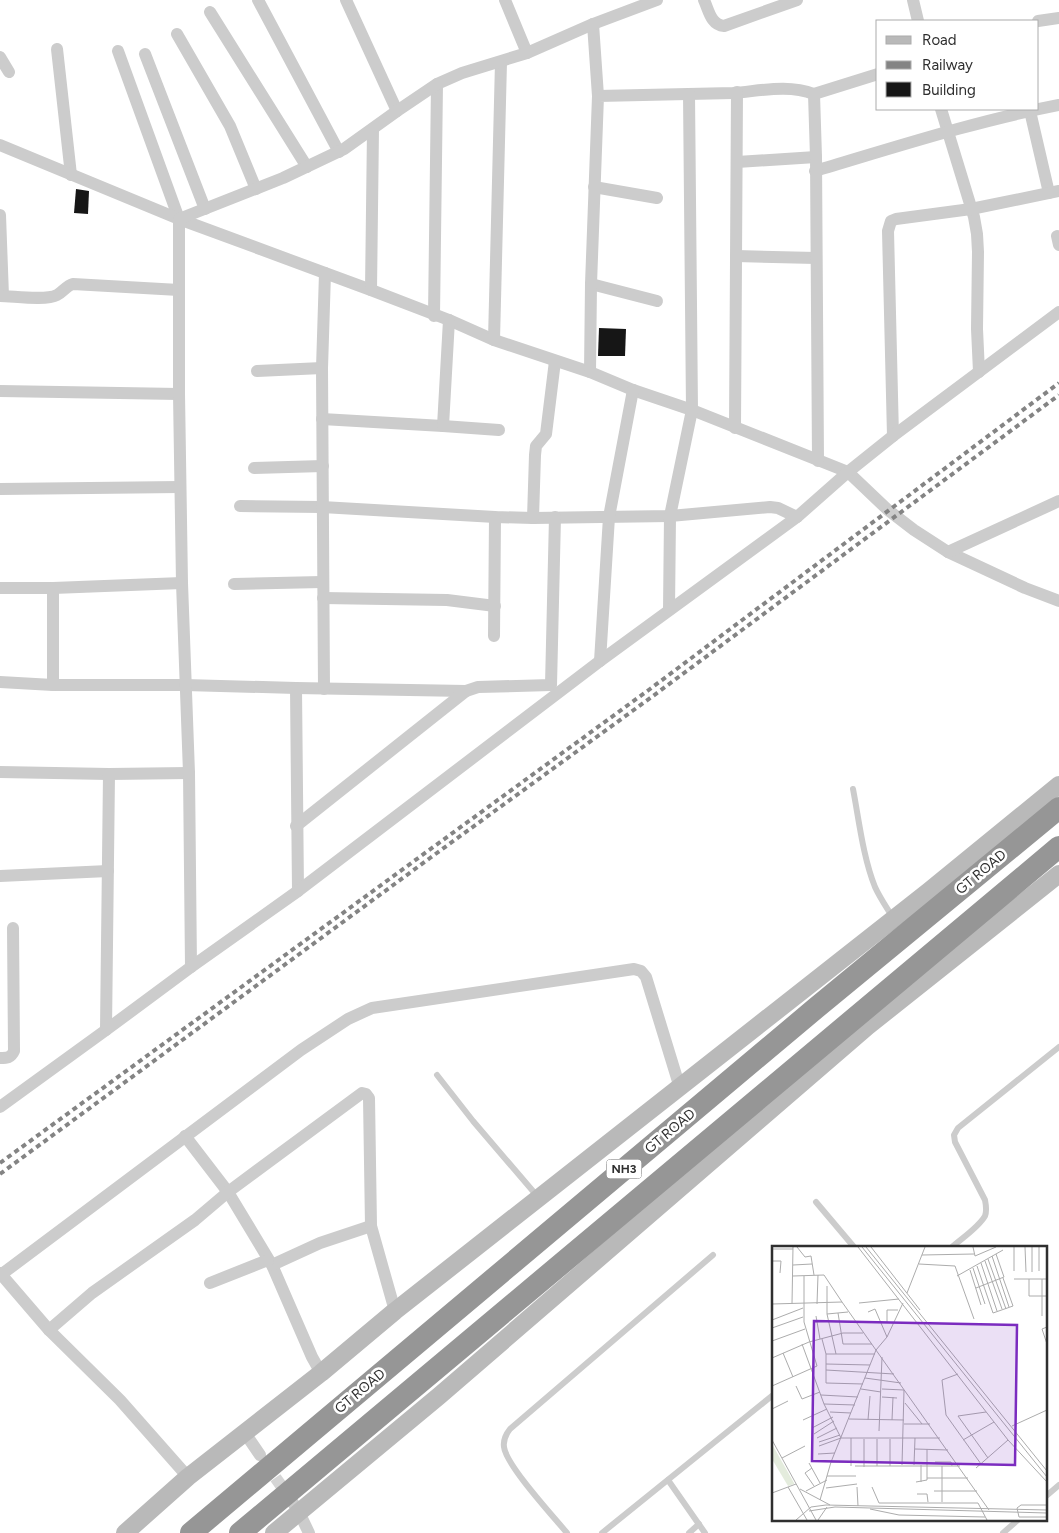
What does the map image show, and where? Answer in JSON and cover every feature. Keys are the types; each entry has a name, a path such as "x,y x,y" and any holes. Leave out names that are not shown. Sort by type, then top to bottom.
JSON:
{"highway":[{"name":"GT ROAD","path":"190,1533 801,1021 1059,808"},
{"name":"NH3","path":"240,1533 1059,847"}],"main road":[{"path":"125,1533 188,1477 395,1311 894,920 1059,785"},
{"path":"274,1533 295,1506 446,1390 868,1026 1059,874"}],"street":[{"path":"258,0 339,152"},
{"path":"346,0 397,110"},
{"path":"505,0 527,53"},
{"path":"179,219 256,189 339,152 437,84 527,53 593,24 657,0"},
{"path":"704,0 713,21 718,25 724,26 797,0"},
{"path":"913,0 918,20"},
{"path":"210,12 307,167"},
{"path":"1039,21 1059,18"},
{"path":"590,372 591,284 598,96 593,24"},
{"path":"177,34 230,126 256,189"},
{"path":"57,49 71,174"},
{"path":"118,51 179,219 180,487 189,773 191,967"},
{"path":"145,54 205,209"},
{"path":"0,57 9,72"},
{"path":"494,340 501,62"},
{"path":"598,96 689,94 791,88 805,90 814,94 876,75"},
{"path":"434,316 437,84"},
{"path":"735,428 737,92"},
{"path":"669,610 670,516 692,410 689,94"},
{"path":"814,94 818,461"},
{"path":"1039,109 1059,105"},
{"path":"941,110 974,217 977,234 979,372"},
{"path":"815,171 947,132 1035,110"},
{"path":"893,436 889,225 891,221 896,219 970,209 1054,192 1030,111"},
{"path":"371,290 373,129"},
{"path":"0,145 179,219 371,290 434,316 449,320 494,340 590,372 633,390 692,410 848,472 888,510 948,552 1059,601"},
{"path":"736,162 816,157"},
{"path":"594,187 657,198"},
{"path":"0,215 1,296 47,298 56,296 73,284 179,290"},
{"path":"736,256 816,258"},
{"path":"324,689 322,368 325,273"},
{"path":"591,284 657,301"},
{"path":"0,1107 191,967 298,892 600,661 797,517 848,472 893,436 1059,312"},
{"path":"443,426 449,320"},
{"path":"533,518 536,446 546,434 555,361"},
{"path":"257,371 322,368"},
{"path":"600,661 608,517 633,390"},
{"path":"0,391 179,394"},
{"path":"322,419 499,430"},
{"path":"254,468 323,466"},
{"path":"0,489 180,487"},
{"path":"948,552 1059,501"},
{"path":"240,506 322,507 495,518 670,516 770,507 778,508 797,517"},
{"path":"0,682 53,685 185,685 466,691 478,687 551,685 555,517"},
{"path":"494,636 495,518"},
{"path":"234,584 322,582"},
{"path":"0,588 182,583"},
{"path":"53,588 53,685"},
{"path":"323,598 447,600 494,606"},
{"path":"296,688 298,892"},
{"path":"296,826 466,691"},
{"path":"0,772 189,773"},
{"path":"106,1030 109,774"},
{"path":"0,876 108,871"},
{"path":"0,1058 8,1058 14,1051 13,928"},
{"path":"188,1477 120,1400 49,1330 1,1273 301,1050 348,1018 372,1008 634,969 641,971 646,977 680,1088"},
{"path":"49,1330 92,1293 194,1220 228,1192 362,1093 366,1094 369,1098 371,1226 395,1311"},
{"path":"185,1136 228,1192 270,1262 320,1373"},
{"path":"210,1284 371,1226"},
{"path":"245,1433 260,1455"},
{"path":"295,1506 309,1533"}],"lane":[{"path":"853,788 862,839 870,869 876,887 894,920"},
{"path":"953,1246 986,1214 986,1200 954,1142 954,1135 964,1122 1059,1047"},
{"path":"437,1075 473,1121 539,1198"},
{"path":"816,1202 853,1246"},
{"path":"567,1533 514,1468 503,1446 505,1436 510,1428 714,1255"},
{"path":"602,1533 772,1396"},
{"path":"668,1480 705,1533"},
{"path":"1046,1496 1059,1485"},
{"path":"1003,1533 1018,1520"},
{"path":"689,1533 699,1524"}],"building":[{"path":"76,189 89,191 88,214 74,213"},
{"path":"599,328 626,329 625,356 598,356"}],"tunnel":[{"path":"265,1463 290,1498"}],"railway":[{"path":"0,1163 650,689 1059,383"},
{"path":"0,1174 653,696 1059,395"}]}
